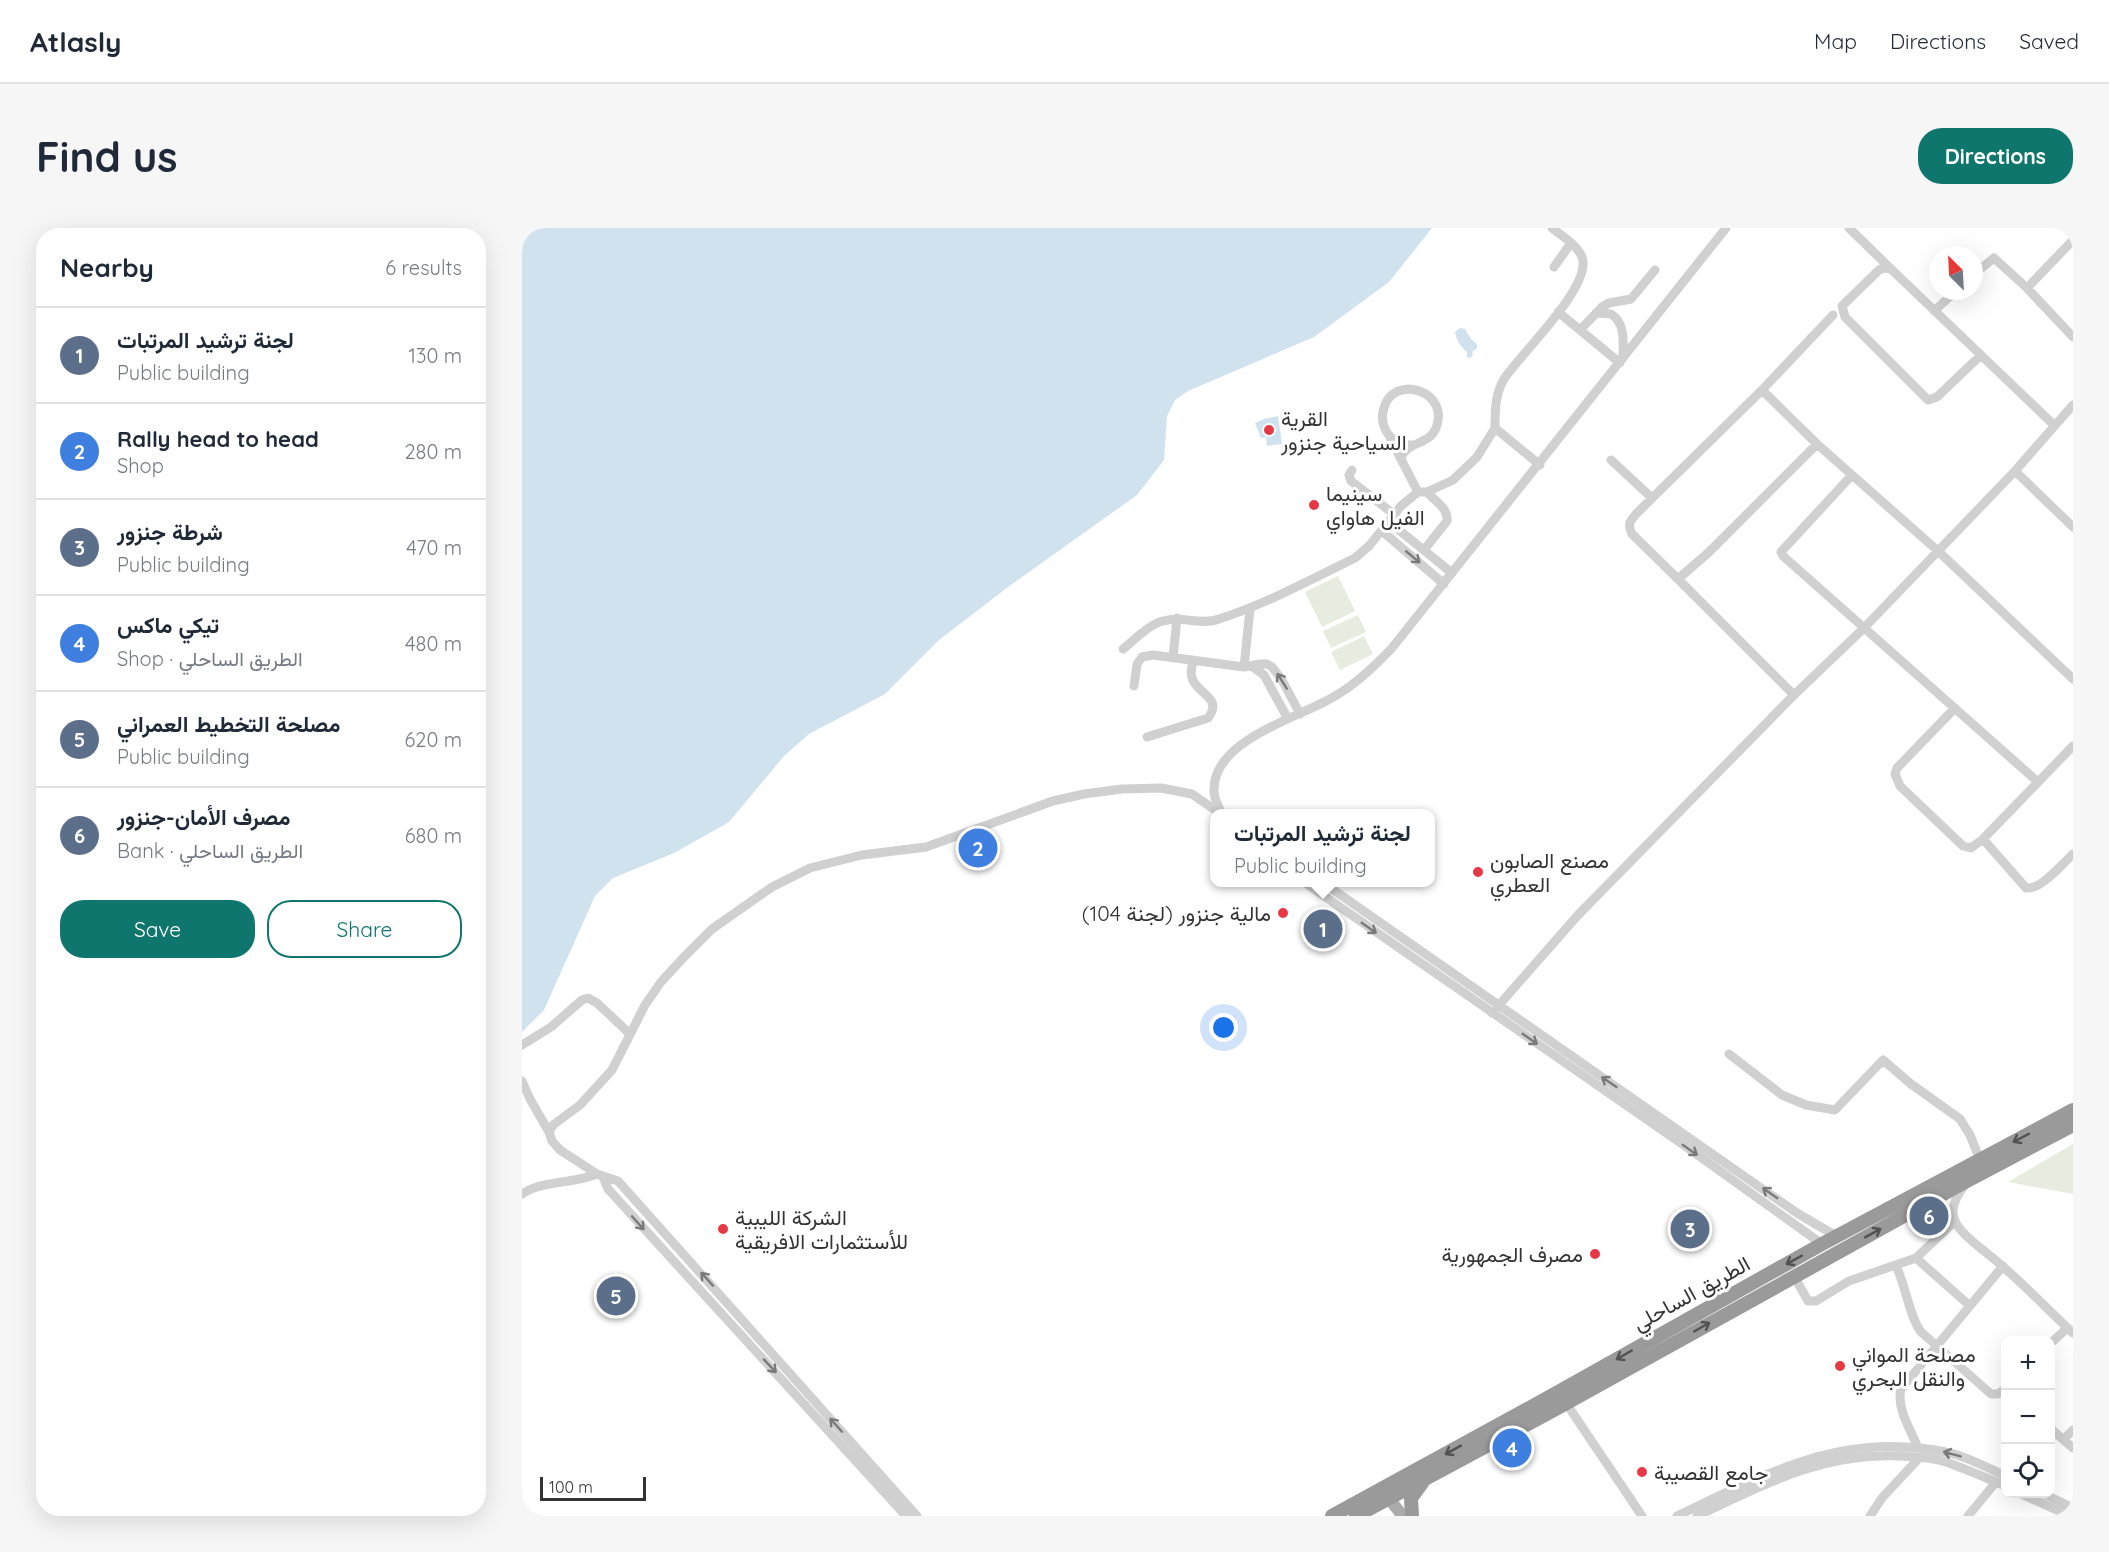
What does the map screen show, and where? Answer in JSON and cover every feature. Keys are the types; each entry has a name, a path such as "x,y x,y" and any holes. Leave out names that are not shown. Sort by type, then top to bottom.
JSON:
{"highway":[{"name":"الطريق الساحلي","path":"1356,1516 1376,1505 1387,1493 1836,1236 2073,1110"},
{"name":"الطريق الساحلي","path":"1387,1493 1434,1473 1566,1404 1794,1276 2073,1125"},
{"path":"1412,1516 1410,1505 1414,1492 1434,1473"},
{"name":"الطريق الساحلي","path":"1332,1516 1376,1505"}],"main road":[{"path":"1387,1493 1403,1516"}],"street":[{"path":"1123,649 1153,623 1167,618 1205,622 1216,620 1250,609 1354,558 1369,546 1401,506 1423,492 1453,480 1477,458 1495,428 1496,397 1504,379 1558,312 1580,282 1584,270 1582,257 1571,243 1552,228"},
{"path":"1220,809 1214,792 1215,781 1226,759 1253,737 1327,700 1361,678 1392,648 1540,465 1726,228"},
{"path":"1849,228 2054,425"},
{"path":"2027,288 2073,240"},
{"path":"1554,267 1571,243"},
{"path":"1983,267 1994,258 2027,288 2073,338"},
{"path":"1891,269 1879,270 1842,306 1845,317 1928,400 1937,397 1981,356"},
{"path":"1580,330 1608,303 1631,299 1655,270"},
{"path":"1934,311 1946,300"},
{"path":"1558,312 1622,360"},
{"path":"1596,313 1611,314 1619,322 1623,338 1622,360"},
{"path":"1794,695 1638,541 1628,528 1630,521 1652,498 1762,390 1833,315"},
{"path":"1401,457 1404,451 1430,437 1438,423 1436,404 1430,396 1417,389 1408,388 1391,396 1385,404 1382,416 1383,426 1401,457 1423,492 1447,513 1447,521 1424,550"},
{"path":"1762,390 1817,444 1938,551 2073,678"},
{"path":"1492,1013 1578,915 1794,695 1864,628 2015,471 2073,405"},
{"path":"1495,428 1540,465"},
{"path":"1389,436 1397,442 1413,445"},
{"path":"1678,579 1708,553 1817,444"},
{"path":"1611,460 1652,498"},
{"path":"1352,470 1349,475 1352,481 1424,550 1452,573"},
{"path":"2015,471 2073,527"},
{"path":"1852,475 1781,552 1782,556 2038,782"},
{"path":"1382,531 1444,584"},
{"path":"1248,667 1250,609"},
{"path":"1173,658 1177,618"},
{"path":"1134,686 1137,664 1142,657 1153,655 1248,667 1264,675 1288,719"},
{"path":"1147,737 1208,718 1212,713 1214,707 1211,701 1193,681 1190,674 1194,660"},
{"path":"1248,667 1260,664 1272,667 1282,680 1300,714"},
{"path":"1955,708 1908,755 1895,774 1900,786 1963,846 1971,848 1983,839 2073,746"},
{"path":"549,1132 553,1125 580,1105 612,1070 645,1005 682,957 712,929 772,887 810,868 862,855 926,847 1053,801 1083,794 1122,789 1161,788 1192,794 1215,809"},
{"path":"1983,839 2018,880 2030,889 2042,883 2073,854"},
{"path":"1312,887 1435,968 1499,1004 1797,1213 1836,1236"},
{"path":"1329,887 1492,1013 1688,1148 1822,1244"},
{"path":"522,1046 551,1027 582,1000 588,998 597,1003 630,1034"},
{"path":"1729,1054 1782,1095 1806,1105 1835,1110 1878,1068 1883,1060 1911,1084 1960,1119 1970,1135 1980,1160"},
{"path":"522,1081 552,1141 560,1150 600,1175 618,1181 675,1243 792,1383 894,1496 917,1516"},
{"path":"522,1194 532,1188 584,1180 600,1175"},
{"path":"600,1175 608,1189 664,1252 792,1383"},
{"path":"1967,1181 1955,1200 1955,1221 1962,1231 2003,1266 2070,1330 2055,1340"},
{"path":"1794,1276 1804,1296 1812,1302 1848,1281 1916,1258 1955,1221"},
{"path":"664,1252 675,1243"},
{"path":"1916,1258 1970,1306"},
{"path":"1896,1266 1917,1327 1991,1394 1995,1395 2002,1390"},
{"path":"1919,1452 1899,1397 1904,1383 2003,1266"},
{"path":"1566,1404 1642,1516"},
{"path":"2064,1439 2073,1430"},
{"path":"2055,1432 2073,1448"},
{"path":"1677,1516 1789,1465 1815,1456 1875,1446 1959,1456 2001,1474"},
{"path":"1870,1516 1919,1452"},
{"path":"1697,1516 1782,1476 1827,1462 1919,1452 2001,1484 1968,1516"},
{"path":"894,1496 906,1516"},
{"path":"2030,1498 2070,1516"},
{"path":"2052,1498 2073,1508"}],"shaded area":[{"path":"1338,576 1355,611 1322,627 1305,592"},
{"path":"1358,615 1366,632 1331,648 1323,631"},
{"path":"1364,636 1373,654 1340,670 1331,652"},
{"path":"2073,1144 2073,1194 2008,1182"}],"water":[{"path":"522,228 1432,228 1389,282 1314,337 1188,391 1175,400 1167,416 1164,460 1137,495 1008,587 939,640 885,694 809,734 784,756 729,822 674,853 613,878 595,896 544,1010 522,1032"},
{"path":"1460,328 1465,329 1477,344 1470,358 1467,357 1467,352 1456,338 1455,332"},
{"name":"القرية السياحية جنزور","path":"1278,416 1282,444 1267,446 1266,437 1261,438 1255,423"}],"place":[{"name":"القرية السياحية جنزور","path":"1269,430"},
{"name":"سينيما الفيل هاواي","path":"1314,505"},
{"name":"Rally head to head","path":"978,848"},
{"name":"مصنع الصابون العطري","path":"1478,872"},
{"name":"مالية جنزور (لجنة 104)","path":"1283,913"},
{"name":"لجنة ترشيد المرتبات","path":"1323,929"},
{"name":"مصرف الأمان-جنزور","path":"1929,1216"},
{"name":"الشركة الليبية للأستثمارات الافريقية","path":"723,1229"},
{"name":"شرطة جنزور","path":"1690,1229"},
{"name":"مصرف الجمهورية","path":"1595,1254"},
{"name":"مصلحة التخطيط العمراني","path":"616,1296"},
{"name":"مصلحة المواني والنقل البحري","path":"1840,1366"},
{"name":"تيكي ماكس","path":"1512,1448"},
{"name":"جامع القصيبة","path":"1642,1472"}]}
